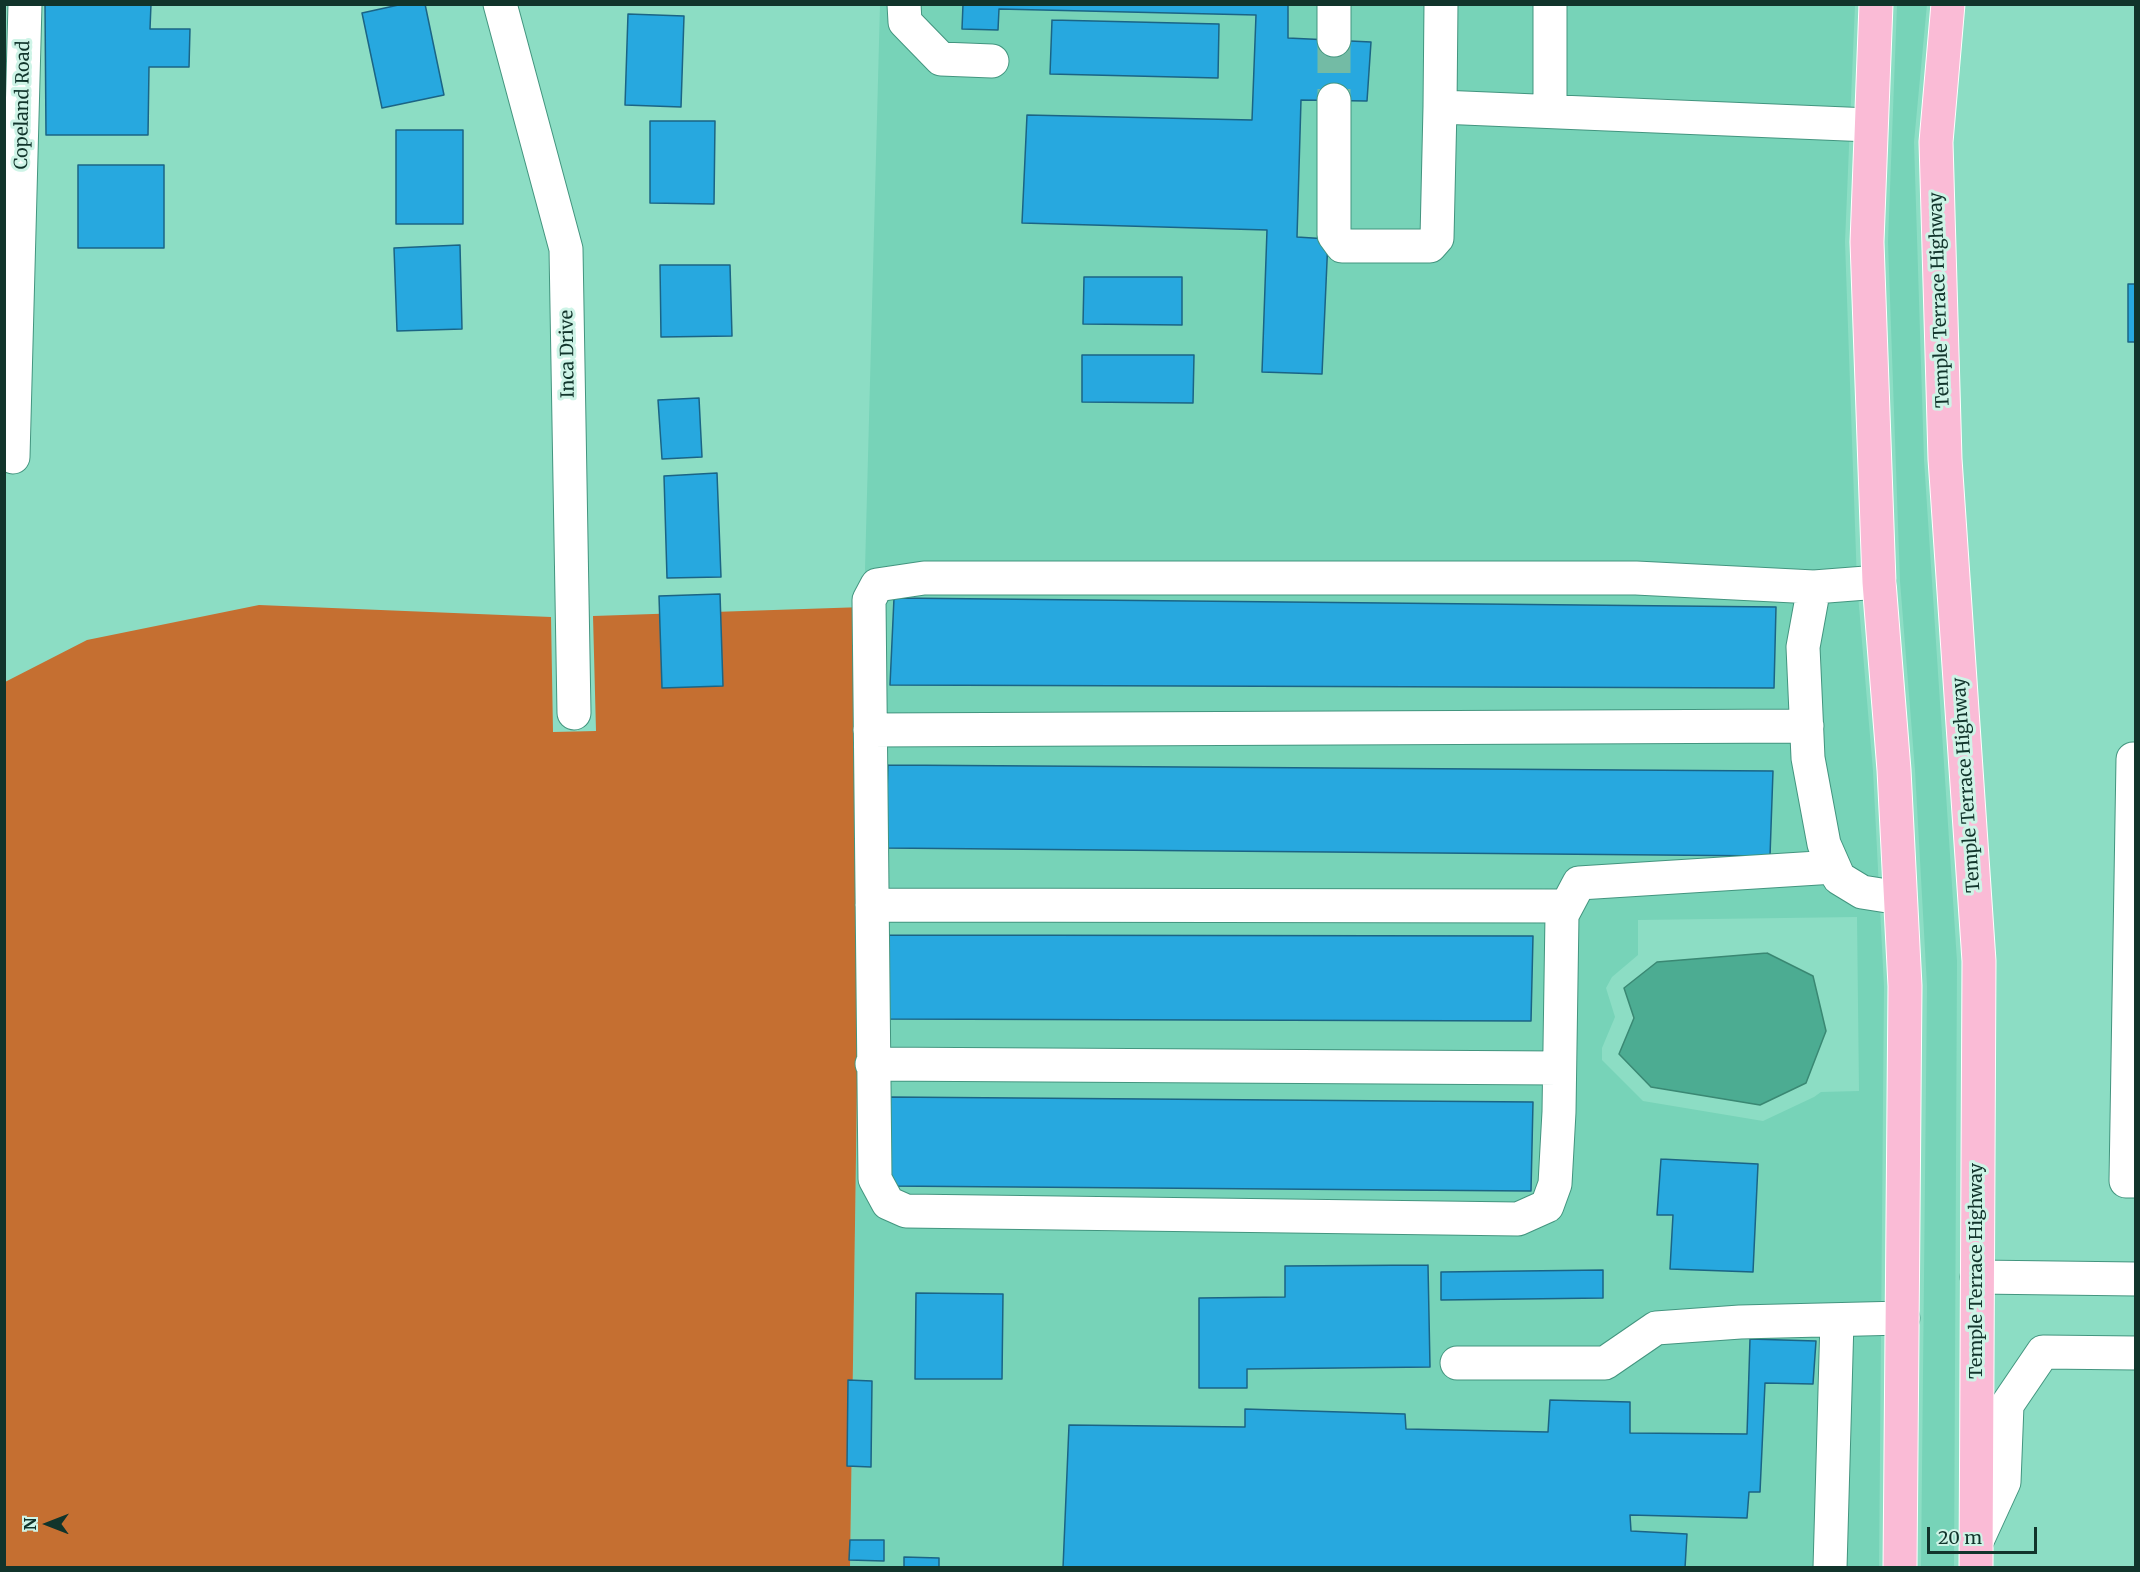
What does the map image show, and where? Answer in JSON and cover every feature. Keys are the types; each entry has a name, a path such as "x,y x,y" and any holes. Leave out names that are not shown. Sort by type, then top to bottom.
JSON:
{"main road":[{"path":"1876,4 1867,242 1879,582 1894,770 1905,986 1900,1568"},
{"name":"Temple Terrace Highway","path":"1948,4 1936,142 1945,459 1979,960 1976,1555"}],"street":[{"name":"Copeland Road","path":"14,457 25,4"},
{"name":"Inca Drive","path":"500,4 566,249 574,713"},
{"path":"904,4 905,22 941,59 992,62"},
{"path":"1334,4 1335,40"},
{"path":"1335,100 1334,235 1342,246 1430,246 1437,238 1441,4"},
{"path":"1550,4 1550,110"},
{"path":"1440,107 1870,125"},
{"path":"1834,867 1579,883 1562,915 1559,1112 1555,1184 1547,1206 1518,1219 906,1211 888,1203 874,1179 869,600 877,585 924,578 1636,578 1814,587 1879,582"},
{"path":"1814,587 1803,646 1808,758 1824,844 1839,878 1862,892 1900,898"},
{"path":"870,730 1807,726"},
{"path":"2136,759 2133,759 2127,1181 2136,1181"},
{"path":"872,905 1566,906"},
{"path":"872,1064 1559,1068"},
{"path":"1977,1277 2136,1279"},
{"path":"1457,1363 1605,1363 1656,1328 1740,1322 1903,1318"},
{"path":"1830,1568 1837,1320"},
{"path":"1976,1555 2004,1482 2007,1405 2043,1352 2136,1353"}],"shaded area":[{"path":"1927,4 1914,142 1924,460 1957,961 1954,1568 1921,1567 1927,986 1915,770 1900,581 1888,242 1897,5"},
{"path":"880,5 1855,5 1845,242 1857,583 1873,771 1884,987 1879,1567 850,1568 864,607","holes":["1857,917 1859,1091 1821,1092 1763,1121 1643,1101 1602,1060 1602,1048 1615,1017 1606,988 1612,977 1638,955 1638,920"]},
{"path":"259,605 551,617 553,732 596,731 593,616 864,607 850,1567 5,1568 5,682 87,640"},
{"path":"1767,953 1813,976 1826,1031 1806,1083 1760,1105 1651,1087 1619,1054 1634,1018 1624,988 1657,962"}],"building":[{"path":"45,4 151,4 150,29 190,29 189,67 149,67 148,135 46,135"},
{"path":"403,4 425,4 444,95 382,108 362,13"},
{"path":"963,4 1288,4 1288,38 1371,42 1367,101 1301,100 1297,237 1328,239 1322,374 1262,372 1267,230 1022,223 1027,115 1252,120 1256,15 999,9 998,30 962,29"},
{"path":"628,14 684,16 681,107 625,105"},
{"path":"1052,20 1219,24 1218,78 1050,74"},
{"path":"650,121 715,121 714,204 650,203"},
{"path":"396,130 463,130 463,224 396,224"},
{"path":"78,165 164,165 164,248 78,248"},
{"path":"460,245 462,329 397,331 394,248"},
{"path":"660,265 730,265 732,336 661,337"},
{"path":"1084,277 1182,277 1182,325 1083,324"},
{"path":"2128,284 2136,284 2136,342 2128,342"},
{"path":"1082,355 1194,355 1193,403 1082,402"},
{"path":"699,398 702,457 662,459 658,400"},
{"path":"717,473 721,577 667,578 664,476"},
{"path":"720,594 723,686 662,688 659,596"},
{"path":"894,598 1776,607 1774,688 890,685"},
{"path":"888,765 1773,771 1770,856 885,848"},
{"path":"888,935 1533,936 1531,1021 886,1019"},
{"path":"888,1097 1533,1102 1531,1191 888,1186"},
{"path":"1661,1159 1758,1164 1753,1272 1670,1269 1673,1215 1657,1215"},
{"path":"1428,1265 1430,1367 1247,1369 1247,1388 1199,1388 1199,1298 1285,1297 1285,1266"},
{"path":"1603,1270 1603,1298 1441,1300 1441,1272"},
{"path":"916,1293 1003,1294 1002,1379 915,1379"},
{"path":"1750,1339 1816,1341 1813,1384 1765,1383 1760,1492 1749,1492 1747,1518 1630,1515 1631,1531 1687,1534 1685,1568 1063,1568 1069,1425 1245,1427 1245,1409 1405,1414 1406,1429 1548,1432 1550,1400 1630,1402 1630,1433 1747,1434"},
{"path":"848,1380 872,1381 871,1467 847,1466"},
{"path":"850,1540 884,1540 884,1561 849,1560"},
{"path":"904,1557 939,1558 939,1568 904,1568"}],"tunnel":[{"path":"1334,40 1334,100"}]}
